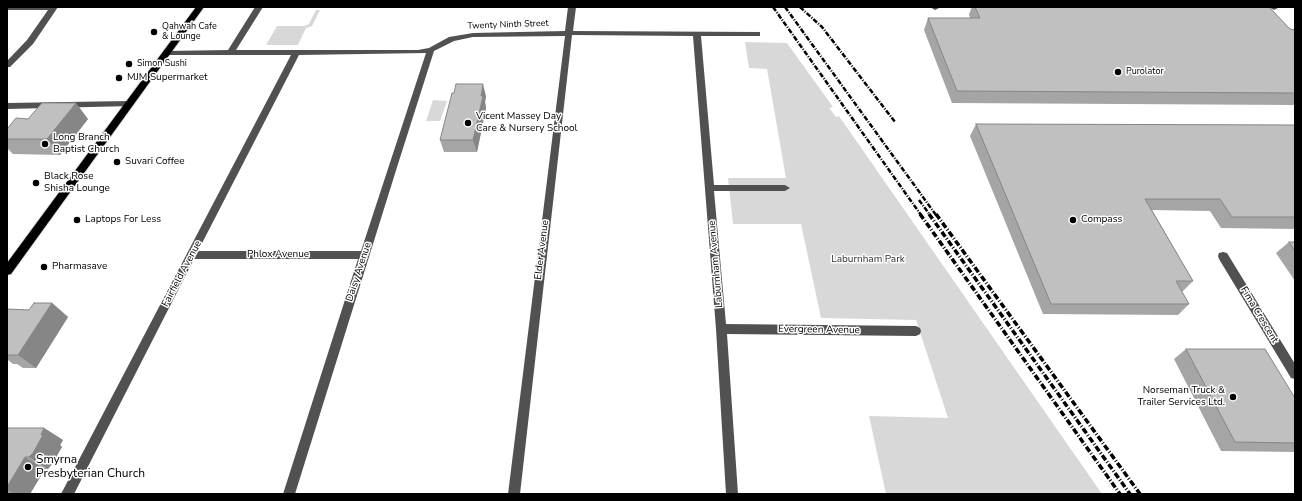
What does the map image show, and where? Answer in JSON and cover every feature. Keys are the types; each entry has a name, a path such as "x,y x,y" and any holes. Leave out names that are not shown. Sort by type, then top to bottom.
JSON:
{"main road":[{"path":"7,271 200,7"}],"street":[{"path":"230,53 259,7"},
{"name":"Elder Avenue","path":"514,494 554,146 570,33 572,7"},
{"path":"7,8 53,8"},
{"path":"7,65 30,42 53,8"},
{"name":"Twenty Ninth Street","path":"166,53 418,52 431,50 452,39 473,35 570,33 757,34"},
{"name":"Laburnham Avenue","path":"697,34 722,329 732,494"},
{"name":"Daisy Avenue","path":"289,494 364,255 431,50"},
{"name":"Fairfield Avenue","path":"67,494 193,255 296,53"},
{"path":"7,106 129,104"},
{"path":"709,189 719,187 785,188"},
{"name":"Phlox Avenue","path":"193,255 364,255"},
{"name":"Fima Crescent","path":"1223,256 1295,374"},
{"name":"Evergreen Avenue","path":"722,329 916,331"}],"green space":[{"path":"316,10 320,10 312,26 306,28 298,45 266,45 277,26 304,26 309,24"},
{"name":"Laburnham Park","path":"745,42 787,43 833,107 829,108 836,117 839,116 1102,494 886,494 869,416 948,418 916,320 821,318 801,224 733,224 728,178 786,178 767,69 749,68"},
{"path":"433,100 447,101 440,121 426,121"}],"building":[{"name":"Purolator","path":"975,7 1269,7 1290,29 1295,30 1295,93 957,91 928,18 980,18"},
{"name":"Vicent Massey Day Care & Nursery School","path":"456,84 483,84 481,96 483,96 473,140 440,140 452,93 454,93"},
{"path":"42,103 76,103 47,139 7,139 7,129 16,118 28,119"},
{"name":"Compass","path":"976,124 1295,125 1295,217 1232,217 1220,199 1145,199 1193,281 1176,281 1189,304 1051,304"},
{"path":"1289,242 1295,242 1295,251"},
{"path":"34,303 52,303 18,355 7,355 7,309 29,310"},
{"name":"Norseman Truck & Trailer Services Ltd.","path":"1186,349 1265,349 1295,398 1295,443 1235,442"},
{"path":"7,428 44,428 41,435 43,435 33,453 29,457 25,457 7,487"}],"tram line":[{"path":"7,275 202,7"}],"railway":[{"path":"773,7 921,215"},
{"path":"785,7 936,215"},
{"path":"800,7 822,27 895,122"},
{"path":"919,200 930,215"},
{"path":"920,214 1120,494"},
{"path":"929,214 1130,494"},
{"path":"936,214 1140,494"}],"place":[{"name":"Qahwah Cafe & Lounge","path":"154,32"},
{"name":"Simon Sushi","path":"129,64"},
{"name":"Purolator","path":"1118,72"},
{"name":"MJM Supermarket","path":"119,78"},
{"name":"Vicent Massey Day Care & Nursery School","path":"468,123"},
{"name":"Long Branch Baptist Church","path":"45,144"},
{"name":"Suvari Coffee","path":"117,162"},
{"name":"Black Rose Shisha Lounge","path":"36,183"},
{"name":"Laptops For Less","path":"77,220"},
{"name":"Compass","path":"1073,220"},
{"name":"Pharmasave","path":"44,267"},
{"name":"Norseman Truck & Trailer Services Ltd.","path":"1233,397"},
{"name":"Smyrna Presbyterian Church","path":"28,467"}]}
